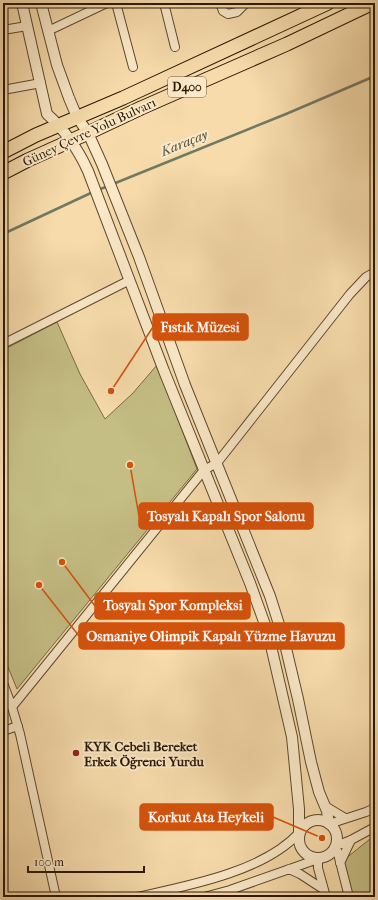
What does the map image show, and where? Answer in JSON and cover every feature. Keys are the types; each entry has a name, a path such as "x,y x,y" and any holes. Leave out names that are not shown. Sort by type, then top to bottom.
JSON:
{"highway":[{"name":"Güney Çevre Yolu Bulvarı","path":"3,152 59,125 123,98 328,3"},
{"name":"Güney Çevre Yolu Bulvarı","path":"3,173 70,140 88,134 135,110 287,44 373,3"}],"street":[{"path":"22,3 48,114 59,125 79,152 88,171 164,371 250,583 268,634 292,737 299,810 298,839 302,851 306,855 318,859"},
{"path":"41,3 57,66 69,98 77,117 88,134 102,164 139,256 185,385 267,589 284,640 311,762 330,824 337,834 336,846 348,897"},
{"path":"48,30 107,3"},
{"path":"116,3 133,67"},
{"path":"164,3 175,47"},
{"path":"220,3 223,11 228,14 237,12 246,3"},
{"path":"3,30 27,26"},
{"path":"3,90 41,83"},
{"path":"12,707 204,470 217,463 350,294 366,277 375,272"},
{"path":"3,344 130,280"},
{"path":"3,683 18,726 56,897"},
{"path":"3,731 18,726"},
{"path":"325,806 346,818"},
{"path":"137,897 223,876 253,864 270,855 292,840 307,823 312,821 324,821 330,824 375,808"},
{"path":"204,897 230,890 327,857 336,846 375,827"},
{"path":"340,863 351,840"},
{"path":"318,859 318,868 324,893"},
{"path":"289,870 300,874 324,893"}],"shaded area":[{"path":"57,322 80,374 105,419 133,393 157,365 197,469 17,689 3,655 3,350"},
{"path":"375,835 375,897 349,897 340,863"}],"waterway":[{"name":"Karaçay","path":"113,184 286,114 375,76"},
{"name":"Karaçay","path":"98,190 108,186"},
{"name":"Karaçay","path":"3,234 93,192"}],"place":[{"name":"Fıstık Müzesi","path":"111,391"},
{"name":"Tosyalı Kapalı Spor Salonu","path":"130,465"},
{"name":"Tosyalı Spor Kompleksi","path":"62,562"},
{"name":"Osmaniye Olimpik Kapalı Yüzme Havuzu","path":"39,585"},
{"name":"KYK Cebeli Bereket Erkek Öğrenci Yurdu","path":"76,753"},
{"name":"Korkut Ata Heykeli","path":"322,838"}]}
